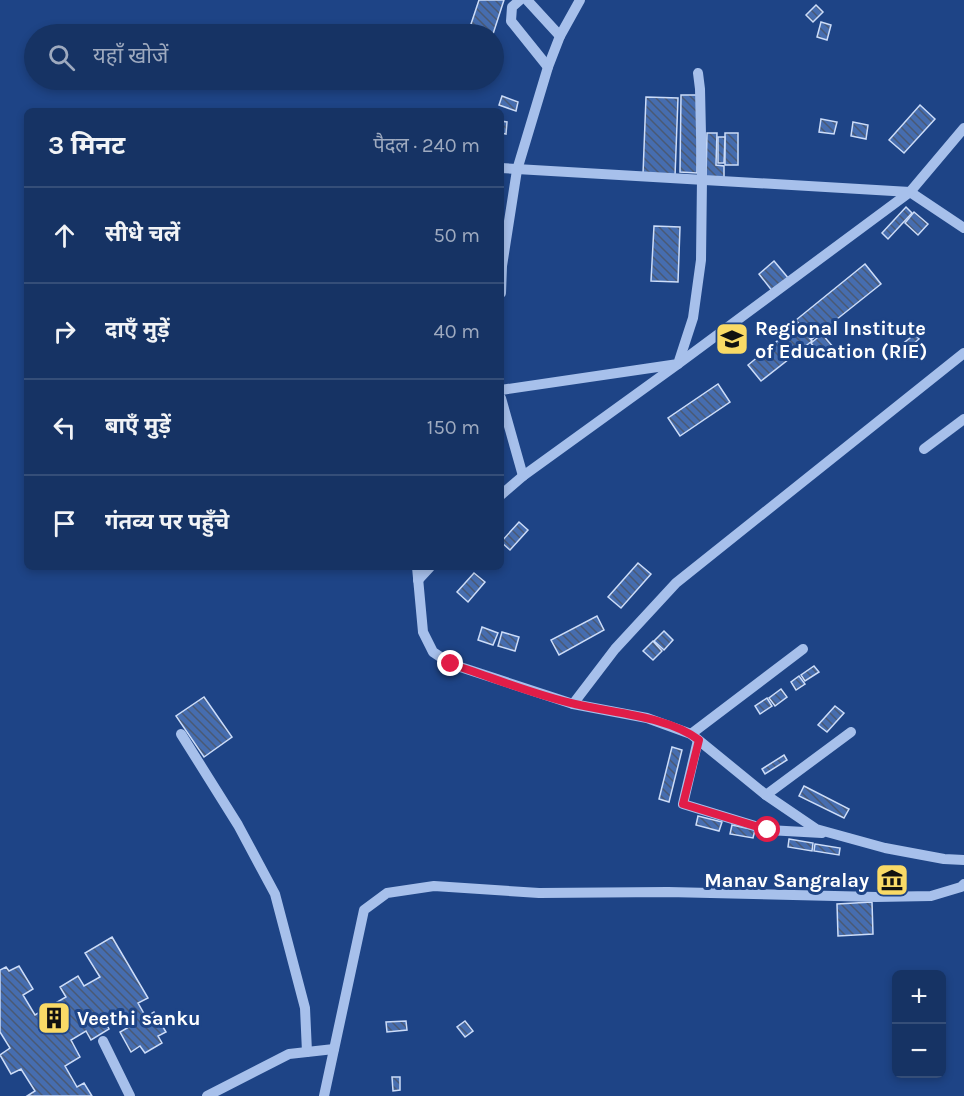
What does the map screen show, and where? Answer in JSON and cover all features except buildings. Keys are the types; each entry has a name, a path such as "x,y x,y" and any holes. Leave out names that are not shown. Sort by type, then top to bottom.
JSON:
{"street":[{"path":"520,0 512,7 511,21 548,67"},
{"path":"527,0 560,36"},
{"path":"504,253 517,170 548,67 560,36 580,0"},
{"path":"678,364 693,318 701,260 702,179 698,73"},
{"path":"504,492 523,476 910,192 964,128"},
{"path":"504,168 910,192 964,228"},
{"path":"573,704 615,649 676,583 964,353"},
{"path":"504,390 678,364"},
{"path":"504,409 523,476"},
{"path":"924,449 964,419"},
{"path":"417,570 423,632 433,652 451,664 573,704 647,718 695,737 766,795 816,829 885,848 944,859 964,860"},
{"path":"418,580 427,570"},
{"path":"804,649 695,737 683,804 768,830 828,833"},
{"path":"766,795 851,732"},
{"path":"181,734 238,825 275,894 305,1008 307,1052"},
{"path":"324,1096 364,910 387,893 434,886 539,893 668,892 876,897 931,896 964,884"},
{"path":"103,1041 130,1096"},
{"path":"207,1096 290,1054 334,1049"}],"place":[{"name":"Regional Institute of Education (RIE)","path":"732,339"},
{"name":"Manav Sangralay","path":"892,880"},
{"name":"Veethi sanku","path":"54,1018"}],"route":[{"path":"451,664 573,704 647,718 691,734 699,740 683,804 768,830"}]}
